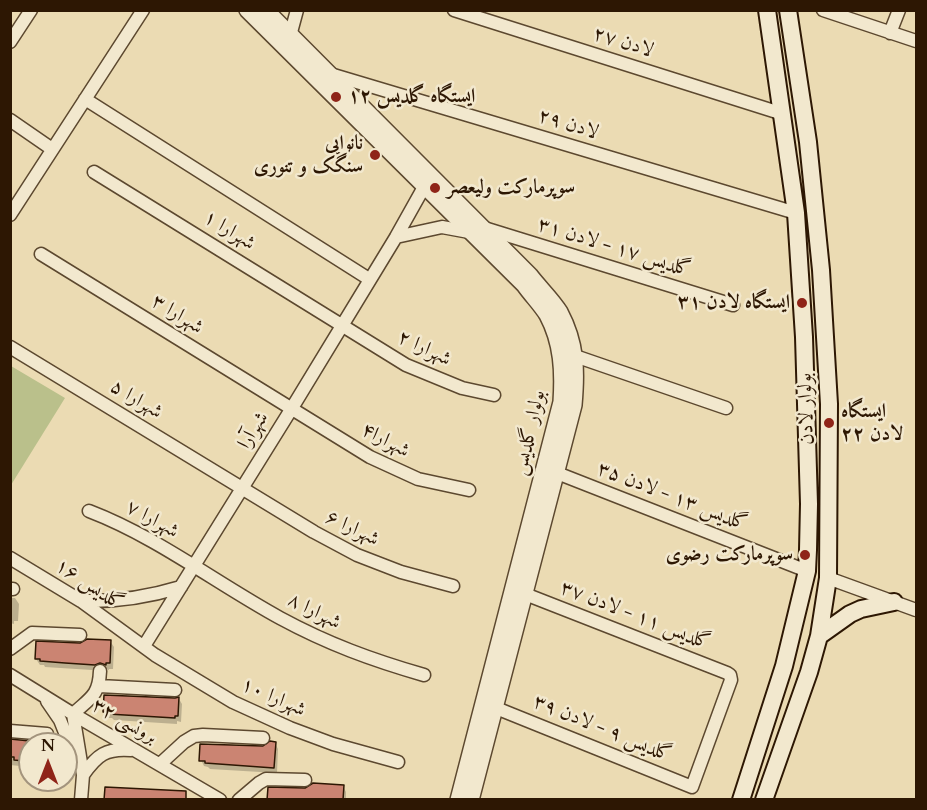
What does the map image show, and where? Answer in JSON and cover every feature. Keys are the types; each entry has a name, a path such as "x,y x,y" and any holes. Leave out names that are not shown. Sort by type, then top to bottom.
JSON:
{"main road":[{"name":"بولوار لادن","path":"741,800 784,666 807,571 809,504 807,403 796,213 767,10"},
{"name":"بولوار لادن","path":"764,800 809,672 819,636 828,578 829,404 821,270 808,142 788,10"},
{"path":"819,636 861,609 894,602"}],"street":[{"path":"10,42 31,10"},
{"path":"10,215 143,10"},
{"name":"بولوار گلدیس","path":"247,10 336,98 477,230 530,275 559,311 575,356 577,371 574,405 471,800"},
{"name":"بولوار گلدیس","path":"266,10 329,74 428,182"},
{"path":"290,36 297,10"},
{"name":"لادن ۲۷","path":"454,10 780,113"},
{"path":"823,10 916,41"},
{"path":"891,33 899,10"},
{"name":"لادن ۲۹","path":"329,74 796,213"},
{"path":"85,99 369,279"},
{"path":"10,120 52,149"},
{"name":"شهرارا ۱","path":"94,172 343,324"},
{"name":"شهرآرا","path":"144,646 428,182"},
{"name":"گلدیس ۱۷ - لادن ۳۱","path":"396,237 442,227 477,230 733,304"},
{"name":"بولوار گلدیس","path":"458,800 558,413 563,374 556,336 546,314 477,230"},
{"name":"شهرارا ۳","path":"41,254 291,408"},
{"name":"شهرارا ۲","path":"343,324 406,365 462,388 494,395"},
{"name":"شهرارا ۵","path":"10,347 242,487"},
{"path":"575,356 726,408"},
{"name":"شهرارا۴","path":"291,408 370,457 418,479 468,490"},
{"name":"گلدیس ۱۳ - لادن ۳۵","path":"557,472 807,571"},
{"name":"شهرارا ۶","path":"242,487 314,532 357,555 401,572 453,586"},
{"name":"شهرارا ۷","path":"89,511 118,522 194,566"},
{"name":"گلدیس ۱۶","path":"10,558 81,601 144,646"},
{"name":"شهرارا ۸","path":"194,566 279,617 325,641 373,661 424,675"},
{"path":"828,578 916,610"},
{"path":"81,601 111,602 134,599 181,587"},
{"name":"گلدیس ۱۱ - لادن ۳۷","path":"525,594 730,675 731,680 692,787"},
{"path":"10,649 32,633 80,635"},
{"name":"شهرارا ۱۰","path":"144,646 155,655 244,707 333,744 398,762"},
{"path":"81,800 83,775 73,714 94,694 99,686 100,671"},
{"name":"برونسی ۳۲","path":"10,675 220,800"},
{"path":"99,686 176,690"},
{"path":"43,696 60,720 83,775"},
{"name":"گلدیس ۹ - لادن ۳۹","path":"496,708 692,787"},
{"path":"160,764 194,736 263,738"},
{"path":"83,775 91,763 102,754 115,749 135,750"},
{"path":"239,800 266,779 305,780"}],"green space":[{"path":"11,366 65,398 11,485"}],"building":[{"path":"87,639 111,640 110,663 95,665 35,659 36,641 80,643"},
{"path":"104,695 179,697 178,716 175,718 108,714 109,712 103,712"},
{"path":"10,739 18,740 18,760 10,757"},
{"path":"270,741 276,742 274,768 199,761 200,744 263,746"},
{"path":"313,783 344,785 343,800 267,800 268,787 305,788"},
{"path":"105,787 186,791 186,800 104,800"}],"place":[{"name":"ایستگاه گلدیس ۱۲","path":"336,97"},
{"name":"نانوایی سنگک و تنوری","path":"375,155"},
{"name":"سوپرمارکت ولیعصر","path":"435,188"},
{"name":"ایستگاه لادن ۳۱","path":"802,303"},
{"name":"ایستگاه لادن ۲۲","path":"829,423"},
{"name":"سوپرمارکت رضوی","path":"805,555"}]}
